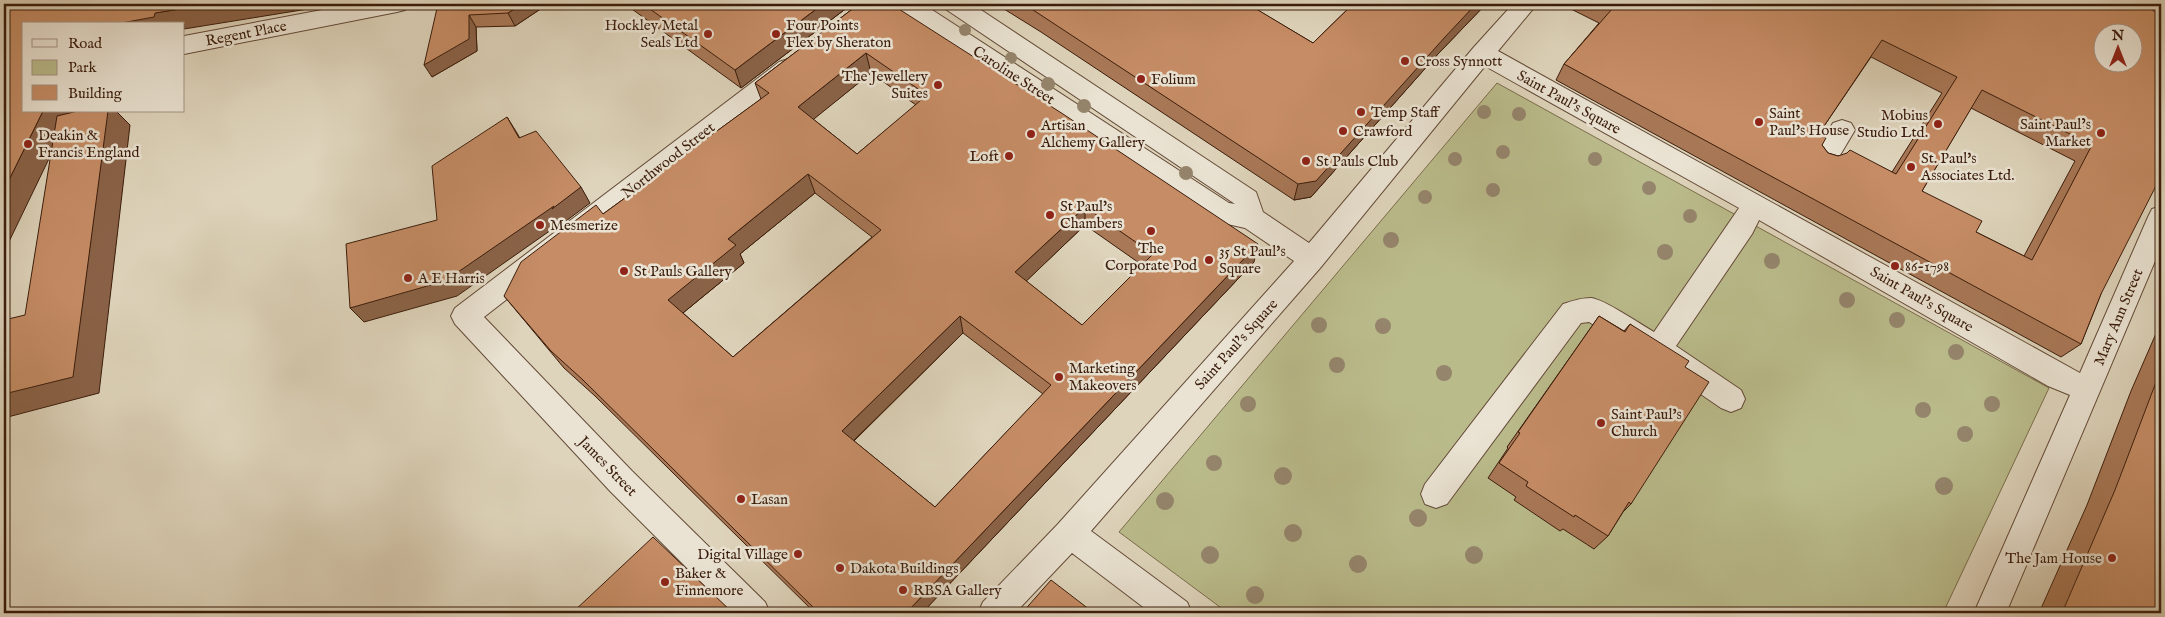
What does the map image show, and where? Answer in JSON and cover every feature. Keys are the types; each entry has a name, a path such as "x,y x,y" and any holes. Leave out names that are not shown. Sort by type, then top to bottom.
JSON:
{"street":[{"name":"Regent Place","path":"185,45 325,11 397,4"},
{"name":"Caroline Street","path":"906,4 1223,213 1251,218 1312,259"},
{"name":"Caroline Street","path":"955,4 1247,199 1251,218"},
{"path":"1482,53 1526,4"},
{"path":"2148,4 2161,11"},
{"name":"Northwood Street","path":"465,316 808,53"},
{"name":"Saint Paul's Square","path":"994,613 1068,534 1312,259 1482,53 1754,205 1787,215 2058,376 2087,389"},
{"path":"1824,160 1842,130"},
{"path":"1658,349 1743,226 1754,205"},
{"name":"Mary Ann Street","path":"2087,389 2161,217"},
{"path":"1436,494 1573,312 1592,310 1658,349 1731,399"},
{"name":"James Street","path":"465,316 621,481 754,613"},
{"path":"1990,613 2087,389"},
{"path":"1068,534 1097,552 1176,613"}],"green space":[{"path":"1497,83 2049,388 1943,613 1228,613 1119,532"}],"building":[{"path":"4,4 211,4 155,13 154,17 127,22 22,22 22,112 43,112 4,190"},
{"path":"438,4 522,4 508,13 469,15 469,39 424,65"},
{"path":"643,4 823,4 735,70"},
{"path":"859,4 877,4 881,7 891,4 1063,114 1258,244 906,613 819,613 583,380 551,351 504,296 521,262 596,205 603,214 769,93 755,83","holes":["866,53 927,95 857,154 798,107","808,174 881,230 733,357 668,300 736,245 728,239","1085,207 1153,254 1082,325 1015,272","960,316 1051,385 935,507 842,431"]},
{"path":"1024,4 1248,4 1313,43 1353,4 1476,4 1316,181 1298,184"},
{"path":"1601,4 2142,4 2161,15 2161,176 2101,294 2081,344 1564,64 1612,9","holes":["1882,40 1957,77 1896,174 1850,150 1838,156 1828,153 1822,145 1826,138 1818,135","1982,90 2092,145 2032,260 1976,232 1982,221 1922,191"]},
{"path":"74,112 108,112 73,377 4,394 4,320 25,315 57,116"},
{"path":"507,117 519,138 536,131 581,187 552,209 554,206 445,281 350,308 346,244 437,220 432,166"},
{"name":"Saint Paul's Church","path":"1599,316 1625,332 1630,324 1689,361 1685,367 1709,382 1631,504 1629,502 1608,536 1526,486 1528,482 1499,463 1520,433 1518,432"},
{"path":"2161,369 2161,613 2062,613 2115,490"},
{"name":"Baker & Finnemore","path":"653,537 733,613 572,613"},
{"path":"1051,580 1094,613 1022,613"}],"place":[{"name":"Hockley Metal Seals Ltd","path":"708,34"},
{"name":"Four Points Flex by Sheraton","path":"776,34"},
{"name":"Cross Synnott","path":"1405,61"},
{"name":"Folium","path":"1141,79"},
{"name":"The Jewellery Suites","path":"938,85"},
{"name":"Temp Staff","path":"1361,112"},
{"name":"Saint Paul's House","path":"1759,122"},
{"name":"Mobius Studio Ltd.","path":"1938,124"},
{"name":"Crawford","path":"1343,131"},
{"name":"Saint Paul’s Market","path":"2101,133"},
{"name":"Artisan Alchemy Gallery","path":"1031,134"},
{"name":"Deakin & Francis England","path":"28,144"},
{"name":"Loft","path":"1009,156"},
{"name":"St Pauls Club","path":"1306,161"},
{"name":"St. Paul's Associates Ltd.","path":"1911,167"},
{"name":"St Paul's Chambers","path":"1050,215"},
{"name":"Mesmerize","path":"540,225"},
{"name":"The Corporate Pod","path":"1151,231"},
{"name":"35 St Paul's Square","path":"1209,260"},
{"name":"86-1798","path":"1895,266"},
{"name":"St Pauls Gallery","path":"624,271"},
{"name":"A E Harris","path":"408,278"},
{"name":"Marketing Makeovers","path":"1059,377"},
{"name":"Saint Paul's Church","path":"1601,423"},
{"name":"Lasan","path":"741,499"},
{"name":"Digital Village","path":"798,554"},
{"name":"The Jam House","path":"2112,558"},
{"name":"Dakota Buildings","path":"840,568"},
{"name":"Baker & Finnemore","path":"665,582"},
{"name":"RBSA Gallery","path":"903,590"}]}
